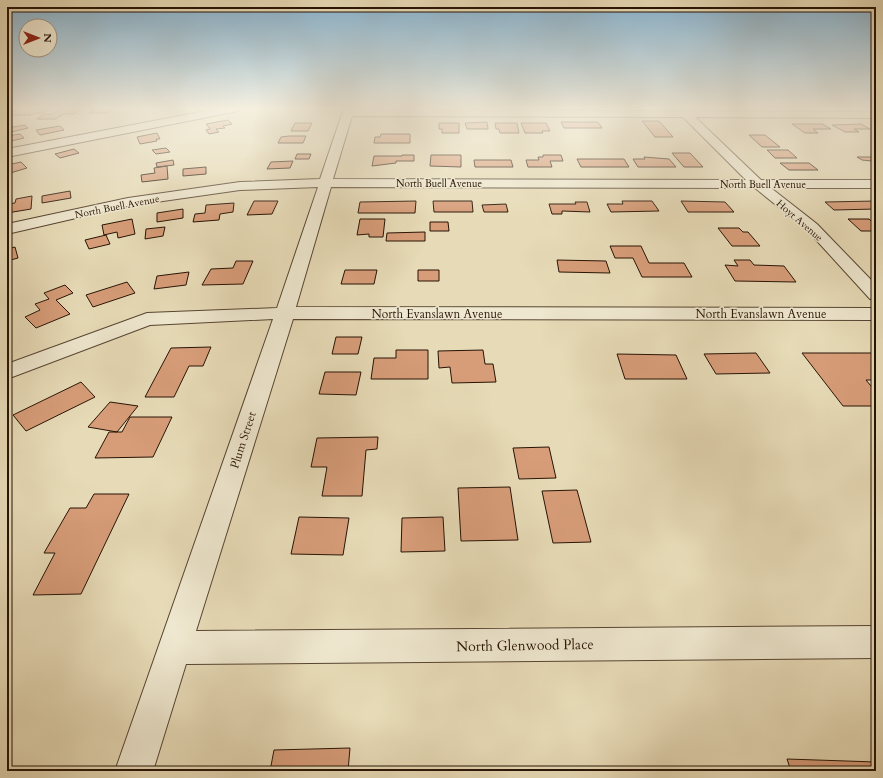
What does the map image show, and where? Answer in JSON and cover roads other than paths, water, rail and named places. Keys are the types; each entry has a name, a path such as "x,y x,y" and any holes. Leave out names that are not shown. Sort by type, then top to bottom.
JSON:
{"street":[{"path":"7,153 50,144"},
{"name":"Plum Street","path":"134,771 285,313 337,144"},
{"name":"Hoyt Avenue","path":"716,144 757,184 812,227 876,295"},
{"name":"North Buell Avenue","path":"7,229 128,202 240,186 325,183 876,184"},
{"name":"North Evanslawn Avenue","path":"7,372 147,319 285,313 876,314"},
{"name":"North Glenwood Place","path":"175,648 876,642"}]}
